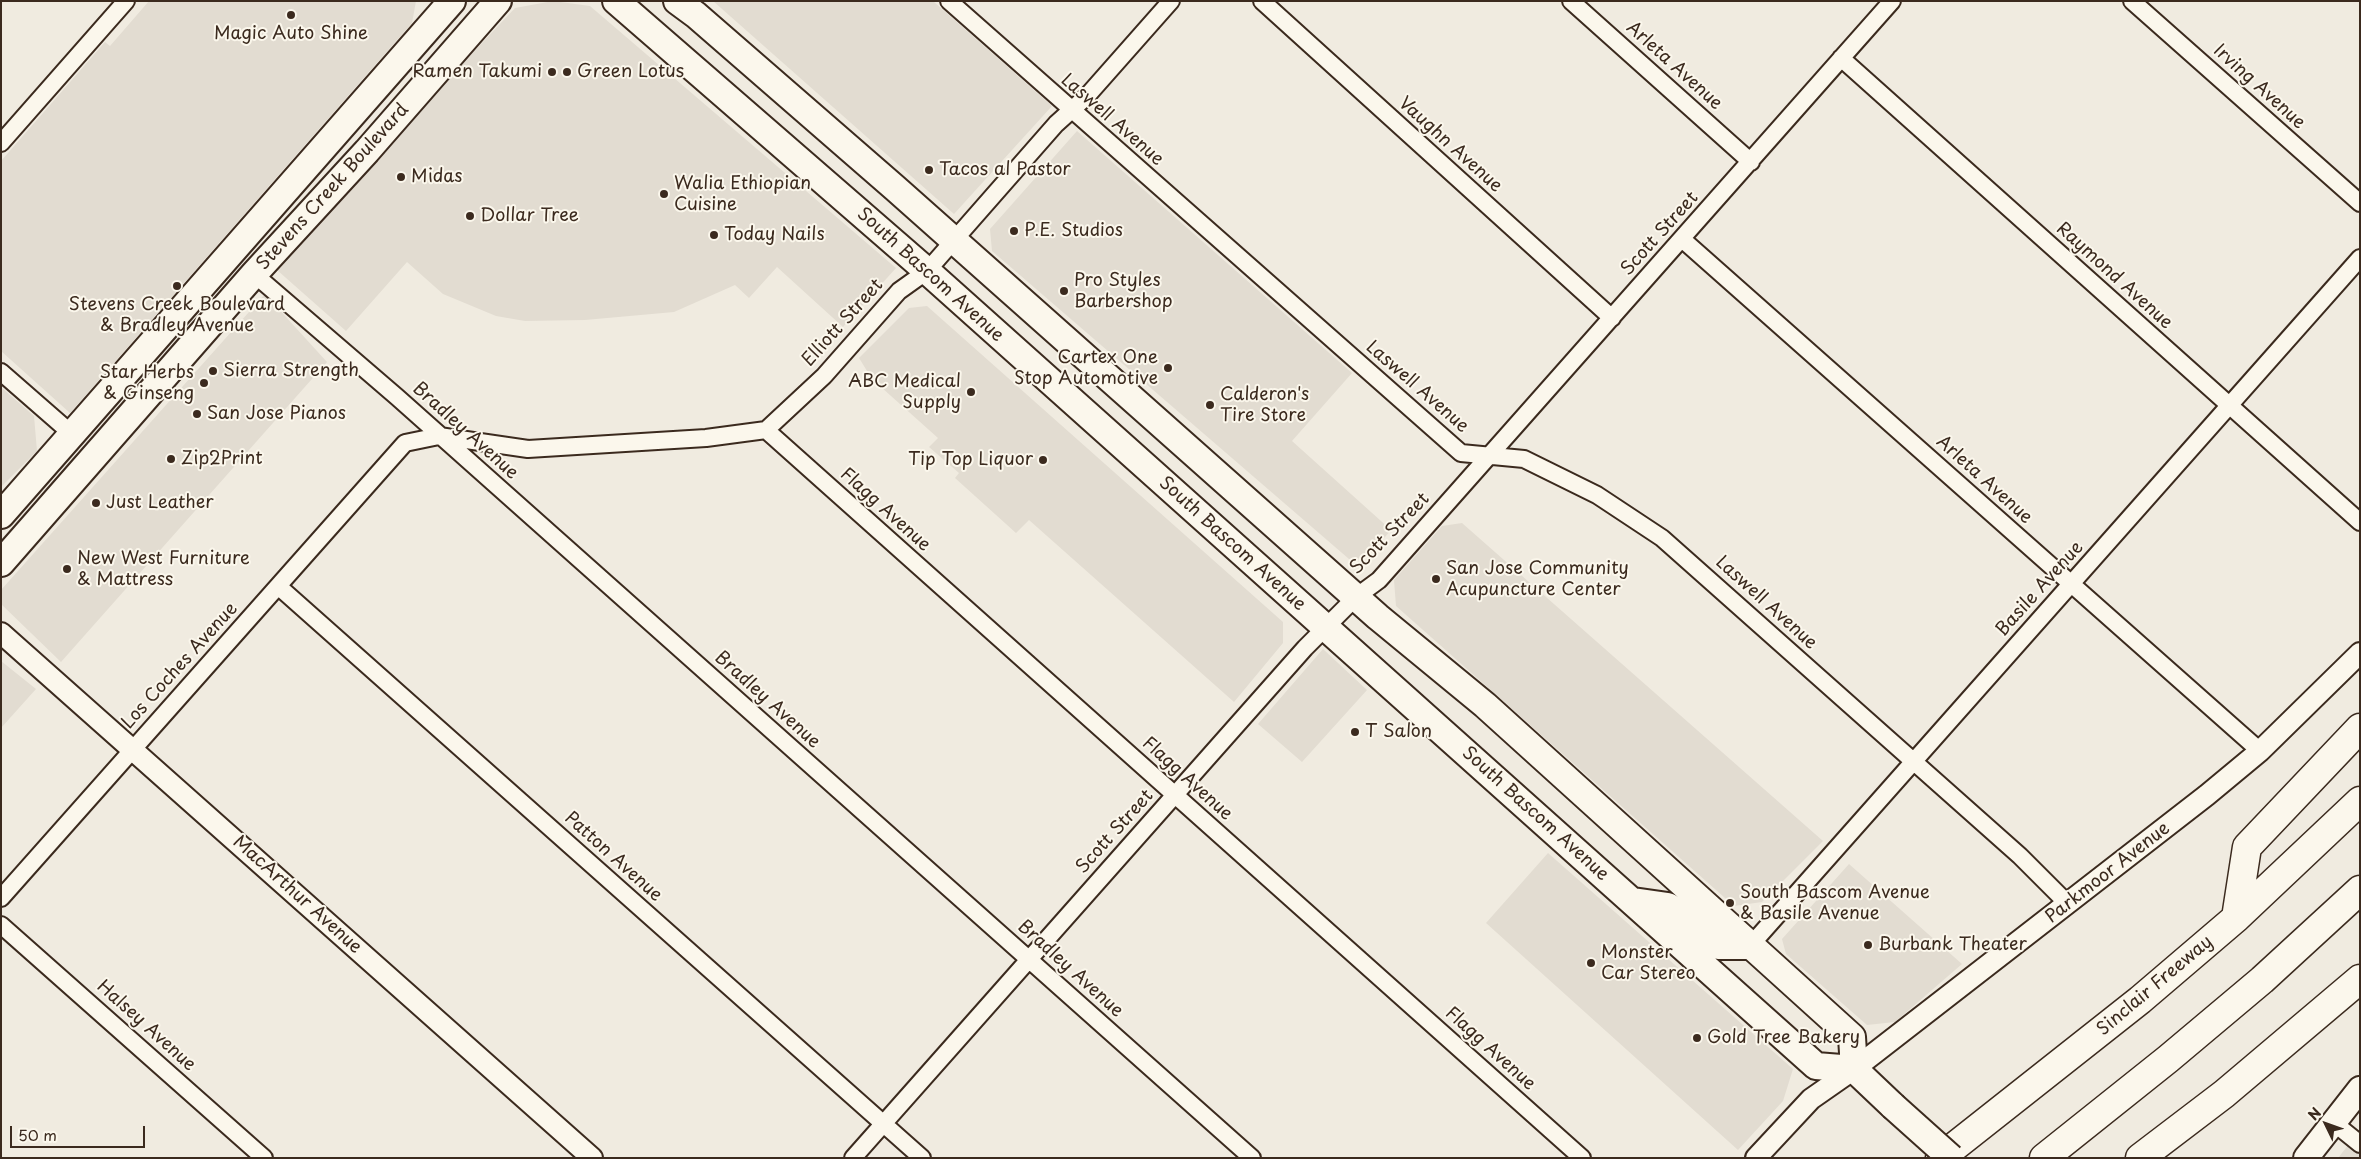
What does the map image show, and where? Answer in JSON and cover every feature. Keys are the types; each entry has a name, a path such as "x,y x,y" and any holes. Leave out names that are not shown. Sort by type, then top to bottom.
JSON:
{"highway":[{"path":"2236,918 2247,847 2360,728"},
{"name":"Sinclair Freeway","path":"1940,1158 2140,1000 2236,918 2360,801"},
{"path":"2044,1158 2168,1059 2262,980 2360,890"},
{"path":"2140,1158 2231,1088 2360,979"}],"main road":[{"path":"677,1 954,240 1356,597 1485,705 1852,1037 1854,1069 1951,1158"},
{"name":"Stevens Creek Boulevard","path":"1,515 449,3"},
{"name":"Stevens Creek Boulevard","path":"1,563 254,274 499,3"},
{"name":"South Bascom Avenue","path":"615,4 927,271 1816,1066 1854,1069"},
{"name":"Stevens Creek Boulevard","path":"168,372 167,361 180,334 224,285 230,272 226,257"},
{"path":"1633,901 1668,906 1718,946 1750,946"},
{"path":"2306,1158 2360,1089"}],"street":[{"path":"1,143 126,1"},
{"name":"Laswell Avenue","path":"949,1 1071,111 1461,453 1524,459 1597,495 1662,538 2020,856 2068,904"},
{"name":"Elliott Street","path":"766,430 824,376 898,291 927,271 1056,124 1087,96 1171,1"},
{"name":"Vaughn Avenue","path":"1262,1 1612,318"},
{"name":"Arleta Avenue","path":"1571,1 1751,162"},
{"name":"Irving Avenue","path":"2132,1 2360,203"},
{"name":"Scott Street","path":"853,1158 1305,648 1356,597 1379,580 1751,162 1886,3"},
{"name":"Raymond Avenue","path":"1841,58 2360,522"},
{"name":"Arleta Avenue","path":"1682,239 2260,751"},
{"name":"Basile Avenue","path":"1750,946 2360,258"},
{"name":"Bradley Avenue","path":"254,274 397,397 1252,1158"},
{"path":"1,372 72,434"},
{"path":"439,436 528,449 706,438 766,430"},
{"name":"Flagg Avenue","path":"766,430 1582,1158"},
{"name":"Los Coches Avenue","path":"1,898 405,443 439,436"},
{"name":"Patton Avenue","path":"278,586 922,1158"},
{"name":"MacArthur Avenue","path":"1,634 592,1158"},
{"name":"Parkmoor Avenue","path":"1756,1158 1810,1099 1854,1069 2208,795 2260,751 2360,653"},
{"name":"Halsey Avenue","path":"1,925 264,1158"},
{"path":"2334,1122 2360,1144"}],"shaded area":[{"path":"149,1 416,1 412,23 70,413 1,351 1,161 105,42 110,46"},
{"path":"553,1 590,6 896,268 843,327 777,267 749,298 735,285 674,312 585,320 525,321 496,316 443,294 407,262 346,331 277,270 408,121 515,8"},
{"path":"713,1 933,1 1052,106 954,214"},
{"path":"1077,131 1352,373 1292,441 1391,530 1367,558 1349,559 992,251 990,229"},
{"path":"265,294 327,362 61,662 1,604 1,590"},
{"path":"927,306 1283,622 1283,643 1234,702 1029,520 1016,533 955,478 959,473 929,447 938,438 872,379 859,358 909,308"},
{"path":"1,387 34,416 37,451 1,487"},
{"path":"1462,523 1823,841 1762,902 1734,906 1396,606 1394,580 1442,526"},
{"path":"1323,649 1367,690 1302,762 1258,724"},
{"path":"1,661 36,689 1,728"},
{"path":"1548,853 1793,1069 1783,1101 1738,1150 1486,923"},
{"name":"Burbank Theater","path":"1849,864 1962,964 1895,1022 1867,1025 1786,954 1782,939"},
{"path":"2360,1130 2360,1158 2338,1158"}],"place":[{"name":"Magic Auto Shine","path":"291,15"},
{"name":"Ramen Takumi","path":"552,72"},
{"name":"Green Lotus","path":"567,72"},
{"name":"Tacos al Pastor","path":"929,170"},
{"name":"Midas","path":"401,177"},
{"name":"Walia Ethiopian Cuisine","path":"664,194"},
{"name":"Dollar Tree","path":"470,216"},
{"name":"P.E. Studios","path":"1014,231"},
{"name":"Today Nails","path":"714,235"},
{"name":"Stevens Creek Boulevard & Bradley Avenue","path":"177,286"},
{"name":"Pro Styles Barbershop","path":"1064,291"},
{"name":"Cartex One Stop Automotive","path":"1168,368"},
{"name":"Sierra Strength","path":"213,371"},
{"name":"Star Herbs & Ginseng","path":"204,383"},
{"name":"ABC Medical Supply","path":"971,392"},
{"name":"Calderon's Tire Store","path":"1210,405"},
{"name":"San Jose Pianos","path":"197,414"},
{"name":"Zip2Print","path":"171,459"},
{"name":"Tip Top Liquor","path":"1043,460"},
{"name":"Just Leather","path":"96,503"},
{"name":"New West Furniture & Mattress","path":"67,569"},
{"name":"San Jose Community Acupuncture Center","path":"1436,579"},
{"name":"T Salon","path":"1355,732"},
{"name":"South Bascom Avenue & Basile Avenue","path":"1730,903"},
{"name":"Burbank Theater","path":"1868,945"},
{"name":"Monster Car Stereo","path":"1591,963"},
{"name":"Gold Tree Bakery","path":"1697,1038"}]}
